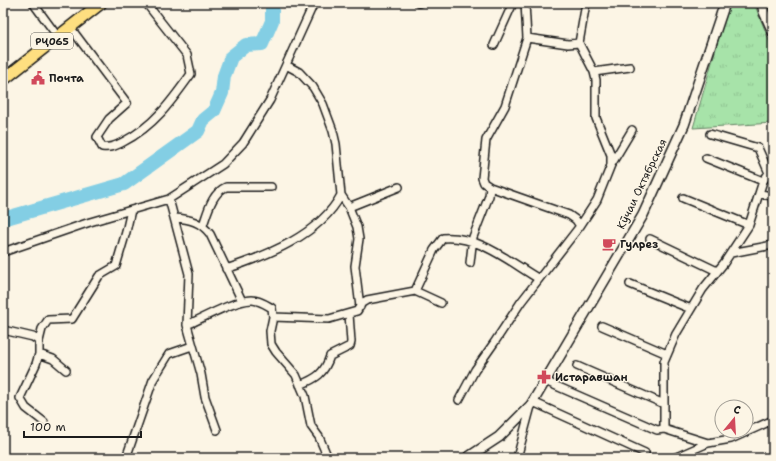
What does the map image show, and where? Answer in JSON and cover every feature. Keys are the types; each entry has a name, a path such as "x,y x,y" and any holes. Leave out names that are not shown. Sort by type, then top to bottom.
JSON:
{"main road":[{"name":"РҶ065","path":"3,80 101,3"},
{"name":"Кӯчаи Октябрская","path":"468,458 499,437 532,404 643,215 684,125 725,3"},
{"path":"762,3 764,12 773,32"}],"street":[{"path":"33,3 58,37"},
{"path":"70,28 127,103 109,119 97,137 102,147 110,148 141,133 172,101 191,74 186,55 146,3"},
{"path":"3,252 169,199 223,164 243,144 270,100 314,3"},
{"path":"494,45 513,3"},
{"path":"525,3 527,38 505,106 486,140 482,178 484,183 490,187 569,215 580,226"},
{"path":"586,3 578,43 594,72 596,80 596,118 611,155 611,165"},
{"path":"527,38 568,44 578,43"},
{"path":"286,65 299,72 310,83 323,104 336,144 341,195 350,208 357,227 359,239 355,266 360,308"},
{"path":"594,72 630,66"},
{"path":"459,400 479,365 539,279 580,226 597,200 611,165 632,130"},
{"path":"664,430 664,362 667,354 703,289 731,253 749,225 763,181 769,173 758,148 710,134"},
{"path":"706,158 763,181"},
{"path":"203,225 210,206 220,190 226,187 271,187"},
{"path":"350,208 399,187"},
{"path":"470,263 473,241 489,196 490,187"},
{"path":"760,194 772,196 773,202"},
{"path":"226,269 261,258 304,233 321,221 332,209 341,195"},
{"path":"683,198 749,225"},
{"path":"169,199 189,274 187,325 201,374 205,397 217,430"},
{"path":"44,422 26,408 20,398 39,354 39,340 42,329 48,320 72,319 99,276 116,266 131,210"},
{"path":"175,218 184,219 203,225 210,234 242,301"},
{"path":"416,291 434,250 444,238 455,237 473,241 539,279"},
{"path":"650,239 717,271"},
{"path":"731,253 773,245"},
{"path":"630,284 691,309"},
{"path":"273,317 329,319 358,311 362,303 367,300 416,291 441,303"},
{"path":"187,325 242,301 252,300 263,302 272,308 273,317 270,331 271,344 296,375 311,426 319,436 328,458"},
{"path":"300,385 324,371 330,356 350,346 349,314"},
{"path":"602,326 667,354"},
{"path":"3,330 33,337 39,340"},
{"path":"126,458 153,380 169,354 192,346"},
{"path":"39,354 53,359 66,370"},
{"path":"577,366 664,404"},
{"path":"545,381 657,430 664,430 708,443"},
{"path":"517,458 532,404 645,453"},
{"path":"674,458 708,443 731,439 773,420"}],"green space":[{"path":"729,3 754,3 773,50 773,123 693,128"}],"waterway":[{"path":"3,219 124,184 198,131 203,120 214,111 222,93 224,76 231,57 246,45 262,44 272,21 272,3"}],"place":[{"name":"Почта","path":"38,78"},
{"name":"Гулрез","path":"609,244"},
{"name":"Истаравшан","path":"544,377"}]}
